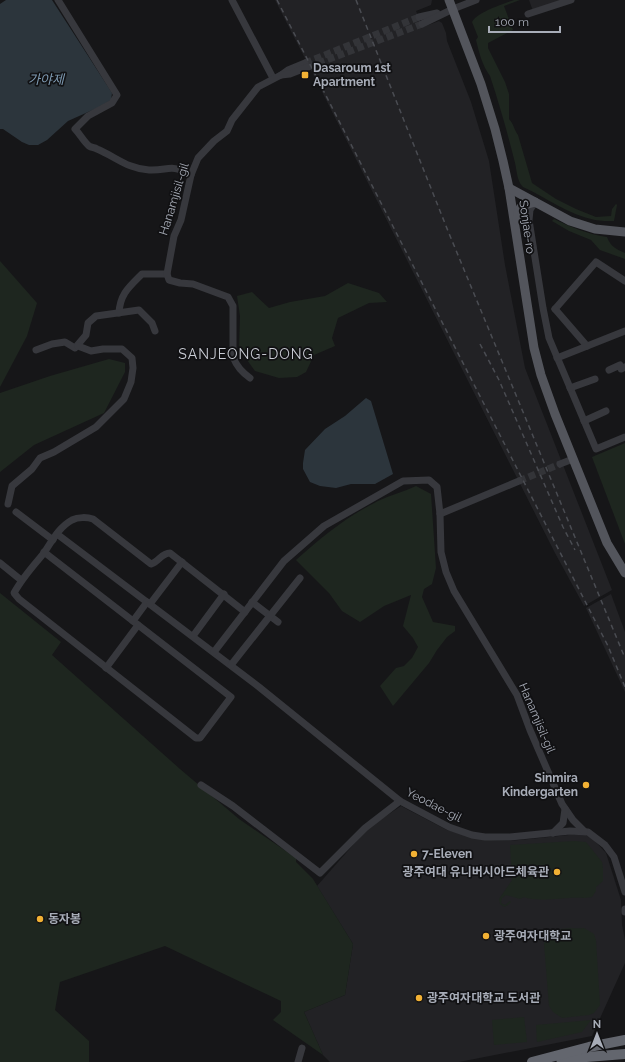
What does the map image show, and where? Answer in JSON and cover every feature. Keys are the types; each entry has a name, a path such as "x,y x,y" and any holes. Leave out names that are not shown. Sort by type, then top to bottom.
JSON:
{"highway":[{"path":"538,1062 589,1052 625,1040"},
{"path":"532,1062 589,1052 625,1054"}],"main road":[{"name":"Sonjae-ro","path":"451,4 495,129 509,188 536,358 548,396 607,543 625,573"},
{"path":"509,188 563,218 584,226 595,229 625,232"},
{"path":"516,231 517,212 519,208 523,205 535,202"}],"street":[{"path":"58,0 117,94 112,103 88,116 75,129 84,141 90,147 96,148 130,166 149,170 174,168 180,169 191,175"},
{"path":"232,0 274,78"},
{"path":"421,20 451,4 476,0"},
{"path":"528,14 562,1 571,0"},
{"name":"Hanamjisil-gil","path":"167,274 174,236 181,220 191,175 198,158 214,141 227,131 232,120 258,87 274,78 281,75 290,74 307,65"},
{"path":"535,202 530,210 529,220 549,338 596,449 625,437"},
{"path":"555,309 596,262 625,281"},
{"path":"119,312 120,301 123,296 130,286 142,274 167,274 169,280 193,284 228,297 233,306 233,357 235,363 241,371 250,378"},
{"path":"543,308 555,309 587,346"},
{"path":"78,346 86,335 88,323 96,316 139,310 152,323 155,331"},
{"path":"557,358 625,331"},
{"path":"8,504 12,486 32,469 40,458 54,452 96,427 124,399 131,382 133,368 132,358 122,349 103,349 91,351 78,346 75,348 65,342 52,344 36,350"},
{"path":"610,370 620,365 621,369 625,367"},
{"path":"570,388 595,379"},
{"path":"584,421 606,411"},
{"path":"560,464 573,459"},
{"name":"Hanamjisil-gil","path":"214,652 284,561 324,526 403,481 429,480 437,487 440,514 441,552 446,572 454,591 517,695 530,730 565,810 584,831"},
{"path":"440,514 519,481"},
{"path":"16,512 53,540"},
{"path":"44,552 232,697 200,738 196,738 19,599 14,593 21,580 63,526 73,519 88,517 93,519 151,564 166,553 170,553 245,612"},
{"name":"Yeodae-gil","path":"57,534 231,665 400,801 449,827 472,835 485,837 510,837 584,831"},
{"path":"106,668 149,603 182,562"},
{"path":"0,563 21,580"},
{"path":"231,665 300,578"},
{"path":"193,636 224,594"},
{"path":"252,602 278,622"},
{"path":"201,785 233,806 320,873 365,828 400,801"},
{"path":"553,833 563,823 565,810"},
{"path":"584,831 593,835 609,851 616,865 625,892"},
{"path":"298,1062 302,1048"}],"shaded area":[{"path":"275,0 432,0 431,5 416,11 423,27 439,21 442,23 447,41 471,102 489,161 505,265 525,368 612,590 584,606 555,553"},
{"path":"514,0 520,0 504,6 513,30 488,43 488,48 505,82 509,94 509,119 518,135 532,183 556,199 596,217 611,216 612,209 616,204 614,221 602,221 585,218 558,206 523,187 519,181 500,107 490,76 481,58 476,40 478,37 472,22 479,15"},
{"path":"529,0 566,0 533,11"},
{"path":"554,219 580,230 607,237 614,247 625,253 625,259 600,250 591,240 569,231 552,221"},
{"path":"0,261 37,303 27,336 0,387"},
{"path":"348,283 379,293 387,302 369,303 338,318 332,338 335,346 314,355 306,372 297,377 279,378 255,371 239,349 240,316 237,296 252,292 269,308 290,302 325,296"},
{"path":"109,359 125,363 125,372 104,413 34,445 0,472 0,393 50,376"},
{"path":"625,443 625,544 592,457"},
{"path":"416,486 431,494 436,568 432,584 424,589 422,597 433,622 455,626 455,631 447,637 429,663 393,706 380,686 396,668 404,666 412,658 418,647 403,626 411,595 384,606 360,622 342,611 329,593 296,560 325,535 366,507"},
{"path":"0,593 61,642 52,655 180,769 239,819 296,858 296,862 313,879 353,944 345,995 304,1012 323,1055 273,1020 281,1012 281,1001 165,946 60,982 55,1010 89,1041 89,1062 0,1062"},
{"path":"611,594 625,632 625,692 586,608"},
{"name":"광주여자대학교","path":"401,806 447,830 491,840 509,841 579,834 586,835 593,839 606,853 621,900 622,925 625,940 625,963 592,1036 459,1062 330,1062 323,1055 304,1012 345,995 353,944 317,886 368,828"},
{"name":"광주여대 유니버시아드체육관","path":"574,841 586,842 602,862 603,881 596,887 596,891 592,897 530,899 524,897 520,899 506,895 502,898 501,903 505,905 510,901 511,902 504,907 500,904 499,899 512,880 510,845"},
{"path":"565,928 584,928 594,934 596,940 600,1005 594,1013 589,1015 562,1018 553,1012 549,1006 544,944 546,938 554,931"},
{"path":"524,1017 527,1042 494,1045 492,1020"},
{"path":"591,1020 582,1032 537,1042 536,1025"}],"water":[{"name":"가야제","path":"6,0 52,0 112,93 111,100 68,121 47,140 38,145 29,145 3,129 0,129 0,4"},
{"path":"366,398 371,401 393,474 375,484 351,484 336,488 320,486 310,482 303,469 305,450 325,429 345,416"}],"tunnel":[{"path":"305,63 419,17"},
{"path":"308,67 422,24"},
{"path":"519,481 560,464"}],"railway":[{"path":"277,0 608,646 625,687"},
{"path":"356,0 448,231 625,658"},
{"path":"480,344 499,380 563,527 575,550"}],"place":[{"name":"Dasaroum 1st Apartment","path":"305,75"},
{"name":"Sinmira Kindergarten","path":"586,785"},
{"name":"7-Eleven","path":"414,854"},
{"name":"광주여대 유니버시아드체육관","path":"557,872"},
{"name":"동자봉","path":"40,919"},
{"name":"광주여자대학교","path":"486,936"},
{"name":"광주여자대학교 도서관","path":"419,998"}],"district":[{"name":"SANJEONG-DONG","path":"246,354"}]}
